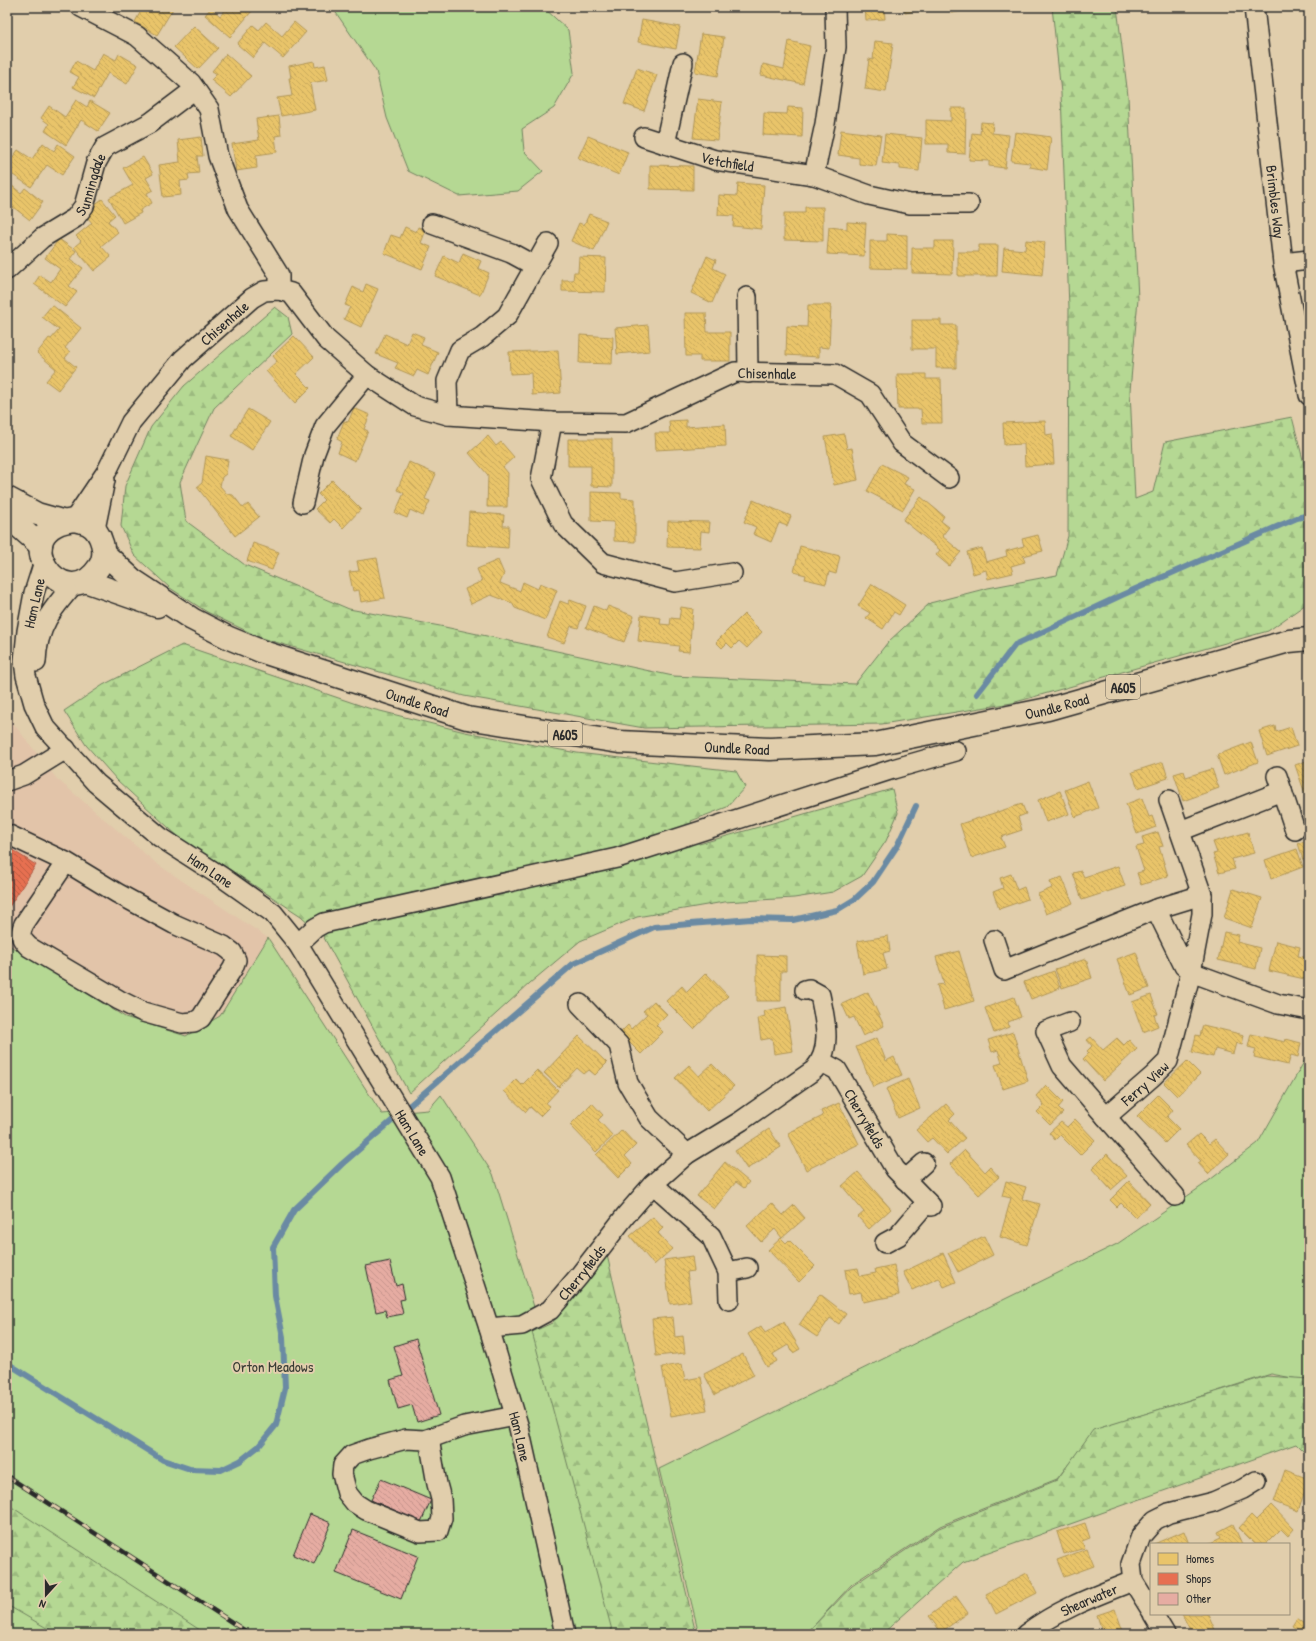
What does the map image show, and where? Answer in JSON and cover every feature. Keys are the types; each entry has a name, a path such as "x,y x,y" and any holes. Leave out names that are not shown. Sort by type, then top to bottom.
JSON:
{"main road":[{"path":"7,498 37,514 88,524 101,538 104,553 101,565 94,574 79,582 58,580 49,574 42,555 7,516"},
{"path":"42,555 44,536 51,527 68,521"},
{"name":"Oundle Road","path":"104,553 133,580 192,619 228,638 263,652 468,718 619,742 770,749 875,744 1048,709 1299,640 1309,628"},
{"name":"Oundle Road","path":"79,582 192,619"}],"street":[{"path":"81,7 137,36 191,83 209,110 218,156 238,209 279,275 278,290"},
{"path":"814,175 825,124 836,47 835,7"},
{"name":"Brimbles Way","path":"1254,7 1283,263 1304,375 1309,394"},
{"path":"665,144 683,63"},
{"name":"Sunningdale","path":"7,270 42,238 75,218 84,206 96,163 105,147 150,123 195,89"},
{"name":"Vetchfield","path":"644,137 715,160 814,175 869,195 910,204 969,204"},
{"path":"432,224 511,253 535,266"},
{"path":"448,415 447,381 460,350 482,337 507,316 548,243"},
{"path":"1283,263 1309,260"},
{"name":"Chisenhale","path":"68,521 107,471 131,422 183,359 252,298 264,291 278,290 291,293 326,339 367,375 415,406 448,415 552,422 626,423 735,372 835,374 870,394 902,443 949,478"},
{"path":"746,297 748,373"},
{"path":"303,503 314,455 325,426 367,375"},
{"path":"552,422 541,479 563,524 603,563 675,582 732,573"},
{"name":"Chisenhale","path":"94,529 107,471"},
{"name":"Ham Lane","path":"42,555 27,631 24,661 26,676 34,704 45,727 96,783 160,837 222,877 273,913 298,944 440,1177 489,1328 515,1416 565,1634"},
{"name":"Ham Lane","path":"66,749 45,700 39,680 36,662 37,645 44,625 54,606 79,582"},
{"path":"298,944 315,928 324,923 617,858 892,769 956,757 955,728"},
{"path":"7,781 24,775 66,749"},
{"path":"1180,831 1280,784 1295,830"},
{"name":"Ferry View","path":"1106,1117 1168,1061 1191,972 1202,914 1202,895 1169,800"},
{"path":"7,834 66,862 117,893 168,920 212,940 232,952 236,960 233,968 201,1018 194,1022 182,1023 144,1012 119,1000 29,947 22,940 21,932 24,924 66,862"},
{"path":"994,940 1006,977 1156,909 1202,895"},
{"path":"1156,909 1184,966 1191,972 1278,1004 1309,1010"},
{"path":"805,990 809,989 820,995 826,1026 826,1040 822,1062"},
{"path":"580,1004 619,1045 628,1082 649,1118 687,1154"},
{"name":"Ferry View","path":"1070,1022 1046,1031 1062,1066 1176,1196"},
{"name":"Cherryfields","path":"489,1328 522,1325 550,1310 579,1276 626,1215 653,1184 687,1154 741,1121 814,1070 822,1062 837,1070 895,1169 929,1204 898,1236 885,1243"},
{"path":"905,1180 924,1163"},
{"path":"653,1184 711,1236 728,1272 729,1300"},
{"path":"728,1272 747,1268"},
{"path":"429,1438 441,1499 442,1518 438,1531 420,1532 391,1521 355,1503 347,1493 342,1474 343,1465 352,1455 406,1439 424,1440 429,1438 464,1426 515,1416"},
{"name":"Shearwater","path":"1150,1608 1133,1581 1131,1564 1141,1536 1155,1520 1169,1513 1213,1502 1243,1489 1256,1481"},
{"name":"Shearwater","path":"1026,1634 1056,1614 1085,1599 1133,1581"},
{"path":"1154,1615 1166,1634"}],"shaded area":[{"path":"7,711 13,723 57,779 157,864 268,938 220,1016 187,1036 125,1017 7,944"}],"green space":[{"path":"332,7 543,7 568,30 574,73 554,108 522,129 524,151 543,171 518,191 459,196 408,171 387,118 376,71"},
{"path":"1052,7 1117,7 1128,96 1138,299 1130,391 1135,499 1153,492 1165,442 1292,417 1309,483 1309,602 1268,631 1012,703 882,724 644,728 464,696 261,638 207,612 170,588 134,555 121,526 125,486 151,427 184,386 275,307 288,317 292,334 214,408 180,482 186,521 245,565 349,609 440,626 673,676 855,684 888,642 930,603 988,588 1057,575 1068,536 1069,308 1061,93"},
{"path":"182,645 368,708 465,732 577,753 736,771 745,787 727,807 691,821 699,844 892,789 898,813 886,841 862,876 833,892 794,898 724,902 637,917 580,941 530,983 409,1093 323,936 301,916 182,840 117,780 86,745 64,711 103,685"},
{"name":"Orton Meadows","path":"268,938 382,1114 428,1110 441,1095 493,1174 635,1634 7,1634 7,944 125,1017 186,1036 220,1016"},
{"path":"1309,1053 1309,1381 1271,1374 1095,1430 1057,1479 940,1526 852,1584 806,1634 699,1634 659,1469 1117,1244 1202,1186 1258,1143"},
{"path":"607,1255 696,1634 613,1634 532,1332 552,1323"},
{"path":"1267,1376 1309,1379 1309,1457 1296,1444 963,1562 882,1634 806,1634 852,1586 939,1528 1057,1480 1093,1430"},
{"path":"7,1504 206,1634 57,1634 7,1605"}],"building: Homes":[{"path":"143,7 174,7 157,35 135,22"},
{"path":"226,7 248,7 252,11 230,37 205,15 211,8 220,16 227,8"},
{"path":"865,7 884,7 885,19 866,20"},
{"path":"904,7 937,7 905,13"},
{"path":"950,7 989,7 951,13"},
{"path":"642,20 680,27 676,49 638,42"},
{"path":"266,22 282,36 294,22 306,32 283,58 265,43 253,58 237,44 253,25 259,30"},
{"path":"194,26 218,48 198,69 174,47"},
{"path":"701,34 724,37 718,76 695,72"},
{"path":"789,41 810,46 803,84 761,75 763,64 784,69"},
{"path":"875,41 893,43 886,92 865,89 869,59 873,60"},
{"path":"103,53 116,60 119,54 138,65 127,84 108,73 94,98 73,87 79,77 70,72 76,61 93,71"},
{"path":"226,54 251,76 231,97 211,80 217,74 212,71"},
{"path":"314,61 315,67 325,65 328,80 310,83 315,110 281,116 277,98 292,96 289,66"},
{"path":"637,68 657,75 644,111 624,104"},
{"path":"698,99 722,102 717,140 693,138"},
{"path":"76,100 87,107 90,101 110,113 98,131 81,120 66,145 45,131 49,124 41,118 49,106 65,117"},
{"path":"788,107 803,108 802,137 763,135 764,113 787,114"},
{"path":"951,108 966,108 965,154 948,153 948,144 926,144 926,120 951,121"},
{"path":"279,116 281,135 275,136 277,152 256,155 257,168 236,171 232,144 259,140 256,119"},
{"path":"981,122 993,123 992,133 1009,135 1005,168 989,166 989,161 969,160 972,133 980,134"},
{"path":"841,130 881,135 876,166 859,164 859,158 838,155"},
{"path":"1015,132 1051,137 1047,170 1030,167 1030,163 1011,161"},
{"path":"885,134 922,138 919,171 900,169 900,165 882,163"},
{"path":"588,136 628,152 619,175 578,158"},
{"path":"201,137 203,156 197,156 199,173 188,174 189,180 180,181 181,195 163,197 159,165 180,162 178,140"},
{"path":"43,143 54,151 58,144 75,156 62,175 47,165 31,187 7,171 7,165 18,150 32,159"},
{"path":"143,157 153,174 146,178 153,190 147,193 152,203 140,210 141,213 123,223 109,198 133,185 123,168"},
{"path":"650,165 693,166 693,190 650,189"},
{"path":"738,183 764,185 761,229 733,226 734,216 718,215 719,195 737,196"},
{"path":"11,185 21,193 25,188 43,202 30,220 13,207 7,215 7,190"},
{"path":"102,199 115,215 108,221 118,232 101,246 111,257 94,271 74,247 81,241 76,236 92,223 84,213"},
{"path":"805,207 823,207 823,241 784,240 784,213 805,213"},
{"path":"589,214 607,221 594,251 571,241 579,223 584,225"},
{"path":"847,222 866,223 864,256 827,254 829,227 847,229"},
{"path":"405,227 416,232 418,227 426,230 421,243 431,247 422,269 384,253 391,235 400,238"},
{"path":"887,234 907,235 907,269 870,268 870,241 887,241"},
{"path":"59,239 76,251 70,259 83,268 69,286 77,292 65,307 34,284 40,275 51,282 60,269 45,258"},
{"path":"1026,240 1045,242 1042,275 1002,271 1004,248 1025,250"},
{"path":"935,241 953,241 952,274 912,273 912,248 935,248"},
{"path":"979,245 998,245 997,276 958,276 958,252 979,252"},
{"path":"463,253 481,261 478,268 489,273 480,295 435,276 444,256 459,263"},
{"path":"707,256 716,260 713,268 725,274 712,303 691,293"},
{"path":"579,257 606,258 605,292 562,291 562,280 573,280 574,272 578,272"},
{"path":"366,284 378,289 361,327 344,319 350,307 345,305 353,287 363,292"},
{"path":"52,305 81,328 65,348 70,352 65,358 76,367 58,390 46,381 56,369 37,353 49,338 51,339 59,330 42,317"},
{"path":"808,305 831,305 829,348 819,347 819,357 786,355 787,326 807,327"},
{"path":"685,313 706,313 707,332 730,332 730,361 700,361 700,356 686,356"},
{"path":"912,320 941,320 941,325 956,325 956,368 936,368 936,349 912,349"},
{"path":"648,325 650,351 617,354 615,328"},
{"path":"412,332 424,337 421,345 438,352 428,375 417,370 414,376 395,368 398,363 376,354 385,334 407,344"},
{"path":"580,335 613,337 612,364 579,363"},
{"path":"294,336 314,357 296,374 310,388 295,403 266,371 277,361 273,356"},
{"path":"558,350 561,393 532,395 531,373 510,374 509,352"},
{"path":"897,374 926,374 926,379 941,379 942,423 922,423 921,409 898,409"},
{"path":"354,408 370,415 364,429 368,431 355,461 338,453 342,442 337,439 344,421 348,422"},
{"path":"248,409 270,422 252,450 231,436"},
{"path":"686,420 686,427 725,424 726,446 656,450 655,433 670,433 669,421"},
{"path":"1045,421 1046,435 1052,434 1054,464 1025,466 1024,444 1004,445 1003,423"},
{"path":"844,434 847,449 852,448 858,480 834,485 825,437"},
{"path":"488,436 496,446 501,442 514,457 503,467 508,473 507,507 487,507 488,475 469,453"},
{"path":"568,439 612,439 612,487 591,486 591,466 568,466"},
{"path":"206,456 228,460 226,474 222,477 220,486 227,494 233,495 243,508 248,504 259,517 235,536 197,487 202,483"},
{"path":"409,462 436,474 425,499 430,501 423,516 410,510 407,518 395,513 404,493 397,490"},
{"path":"882,464 908,477 904,484 915,489 903,510 867,491"},
{"path":"332,480 361,509 343,528 334,519 330,523 315,509 324,500 318,494"},
{"path":"591,492 621,493 621,498 635,499 635,542 614,541 614,522 591,521"},
{"path":"921,497 944,516 941,521 949,527 942,536 961,552 949,566 936,555 940,550 903,520"},
{"path":"753,500 791,516 787,526 779,523 771,542 753,534 756,527 744,522"},
{"path":"469,512 504,515 503,526 509,526 508,548 467,545"},
{"path":"668,521 710,522 709,532 701,531 700,548 667,547"},
{"path":"1038,535 1043,551 1023,556 1025,562 1011,566 1013,573 988,579 986,570 973,574 967,552 982,548 986,562 1007,556 1006,551 1024,546 1022,539"},
{"path":"253,543 279,552 272,570 247,561"},
{"path":"800,546 840,556 836,574 829,572 826,584 805,579 806,575 794,572"},
{"path":"377,558 385,598 361,602 359,590 353,591 349,572 359,571 357,561"},
{"path":"498,560 504,574 500,583 520,591 523,582 538,589 540,583 557,590 545,620 515,608 512,603 491,595 471,604 465,589 482,581 477,569"},
{"path":"872,584 905,605 899,615 894,612 883,629 866,618 870,613 858,606"},
{"path":"570,600 586,606 578,628 571,626 564,643 547,637 560,601 568,604"},
{"path":"594,606 606,611 608,606 634,616 624,642 586,628"},
{"path":"681,607 693,609 689,652 678,651 679,646 638,641 641,615 661,618 660,624 670,625 671,618 679,619"},
{"path":"744,614 762,632 747,648 739,641 732,648 727,643 722,648 716,642"},
{"path":"1275,726 1276,732 1291,727 1297,746 1267,756 1259,731"},
{"path":"1251,742 1258,762 1224,775 1217,755"},
{"path":"1309,760 1309,805 1295,765"},
{"path":"1163,762 1168,778 1138,788 1132,772"},
{"path":"1212,769 1219,788 1183,801 1174,774 1184,771 1186,777"},
{"path":"1088,781 1098,808 1075,817 1065,790"},
{"path":"1060,791 1069,814 1046,822 1038,800"},
{"path":"1142,798 1149,817 1152,816 1156,827 1137,834 1126,804"},
{"path":"1022,804 1026,814 1018,817 1022,830 1001,837 1005,847 971,858 960,824"},
{"path":"1158,832 1163,846 1159,847 1168,876 1141,885 1137,873 1144,871 1136,847 1144,845 1142,837"},
{"path":"1248,832 1254,853 1232,859 1235,869 1219,873 1213,854 1217,853 1213,842"},
{"path":"1309,840 1309,859 1303,860 1298,843"},
{"path":"1297,849 1303,867 1271,879 1265,860"},
{"path":"1118,866 1125,886 1082,900 1073,873 1081,871 1084,877"},
{"path":"1011,874 1017,890 1024,887 1028,899 999,909 993,892 1003,888 1000,878"},
{"path":"1062,877 1073,903 1046,914 1038,894 1052,888 1050,882"},
{"path":"1233,889 1262,898 1252,928 1224,918"},
{"path":"1224,932 1239,935 1237,942 1260,948 1256,969 1218,960"},
{"path":"888,936 890,951 883,953 887,969 863,974 857,941"},
{"path":"1276,941 1300,947 1298,956 1309,958 1309,980 1269,971"},
{"path":"959,951 974,1001 944,1010 937,985 944,984 936,957"},
{"path":"1136,952 1149,988 1130,995 1117,959"},
{"path":"757,955 786,956 786,971 781,971 781,1001 757,1001"},
{"path":"1086,959 1092,978 1062,988 1055,969"},
{"path":"1054,971 1060,988 1031,999 1024,982"},
{"path":"706,973 728,996 694,1029 666,1001 682,986 687,992"},
{"path":"868,992 884,1026 863,1036 854,1017 849,1019 842,1004"},
{"path":"1151,995 1158,1014 1154,1015 1158,1026 1143,1032 1132,1002"},
{"path":"1014,997 1021,1017 1008,1022 1009,1027 994,1033 985,1008"},
{"path":"654,1001 667,1014 656,1025 663,1032 641,1054 620,1033 628,1025 631,1029 647,1014 643,1011"},
{"path":"786,1007 793,1051 774,1054 772,1038 761,1040 758,1018 765,1016 764,1011"},
{"path":"1203,1025 1244,1035 1242,1045 1236,1043 1233,1054 1215,1049 1213,1057 1192,1052 1196,1035 1200,1036"},
{"path":"1013,1032 1028,1081 1003,1089 995,1065 1002,1063 998,1050 992,1052 988,1040"},
{"path":"1251,1034 1285,1042 1286,1039 1301,1043 1298,1057 1291,1055 1288,1065 1254,1057 1256,1049 1248,1047"},
{"path":"579,1036 607,1063 595,1075 589,1070 584,1074 577,1068 559,1087 544,1073"},
{"path":"1091,1037 1103,1050 1117,1038 1124,1045 1129,1040 1137,1049 1103,1081 1083,1059 1089,1053 1087,1051 1092,1046 1087,1040"},
{"path":"877,1038 886,1061 894,1057 902,1075 873,1087 856,1047"},
{"path":"1187,1061 1200,1074 1177,1096 1164,1083"},
{"path":"712,1064 734,1086 707,1111 675,1078 689,1065 699,1076"},
{"path":"537,1070 558,1090 546,1103 550,1106 540,1116 530,1107 526,1112 504,1091 516,1079 522,1085"},
{"path":"908,1079 920,1108 898,1118 886,1089"},
{"path":"1046,1085 1063,1102 1058,1108 1063,1113 1050,1125 1037,1112 1044,1105 1036,1096"},
{"path":"1158,1095 1173,1110 1167,1117 1179,1129 1165,1143 1137,1116"},
{"path":"592,1103 603,1115 598,1120 613,1136 596,1152 570,1125"},
{"path":"839,1103 859,1144 806,1170 788,1133 823,1116 821,1111"},
{"path":"946,1104 955,1114 949,1120 965,1138 947,1154 932,1138 927,1142 916,1130"},
{"path":"1075,1119 1095,1140 1080,1155 1060,1135 1055,1140 1049,1133 1061,1122 1067,1127"},
{"path":"769,1129 781,1147 747,1169 735,1151"},
{"path":"622,1130 636,1145 625,1156 632,1164 618,1178 596,1155"},
{"path":"1199,1134 1209,1144 1215,1139 1229,1154 1208,1174 1198,1163 1201,1161 1186,1145"},
{"path":"965,1150 985,1172 990,1167 999,1177 979,1195 950,1164"},
{"path":"1107,1154 1127,1176 1111,1190 1092,1169"},
{"path":"725,1162 749,1182 744,1188 736,1182 714,1209 697,1196"},
{"path":"858,1172 891,1209 869,1229 858,1217 864,1212 842,1186"},
{"path":"1006,1181 1026,1187 1022,1199 1040,1204 1027,1245 1000,1237 1011,1198 1002,1196"},
{"path":"1129,1181 1150,1203 1136,1218 1121,1203 1117,1207 1110,1200"},
{"path":"772,1203 783,1215 794,1205 805,1218 782,1238 775,1229 761,1242 747,1226"},
{"path":"653,1217 663,1228 658,1233 672,1249 654,1265 630,1236"},
{"path":"984,1236 993,1255 958,1272 948,1253"},
{"path":"781,1238 786,1243 789,1240 815,1266 799,1282 768,1250"},
{"path":"943,1253 956,1282 944,1287 939,1278 912,1290 903,1272"},
{"path":"692,1256 694,1271 687,1272 691,1301 670,1304 664,1260"},
{"path":"894,1265 899,1295 863,1302 861,1292 849,1294 845,1270 858,1268 860,1276 876,1273 875,1269"},
{"path":"820,1294 846,1314 839,1324 830,1318 817,1337 799,1325"},
{"path":"673,1317 675,1337 683,1336 685,1353 656,1356 652,1319"},
{"path":"784,1322 800,1349 793,1353 788,1345 773,1354 777,1361 767,1367 748,1334 761,1326 765,1333"},
{"path":"743,1354 754,1375 715,1395 704,1374"},
{"path":"682,1364 685,1380 701,1377 707,1410 671,1416 662,1367"},
{"path":"1285,1470 1309,1479 1298,1511 1274,1502"},
{"path":"1271,1505 1294,1529 1288,1536 1281,1529 1267,1543 1254,1543 1239,1528 1251,1515 1256,1520"},
{"path":"1085,1523 1090,1538 1082,1541 1085,1548 1064,1554 1057,1532"},
{"path":"1233,1524 1242,1543 1210,1543 1221,1538 1218,1532"},
{"path":"1184,1531 1189,1543 1156,1543"},
{"path":"1087,1549 1094,1566 1064,1577 1057,1560"},
{"path":"1027,1573 1037,1593 996,1614 986,1594"},
{"path":"956,1596 968,1613 941,1632 929,1616"},
{"path":"1115,1609 1124,1634 1103,1634 1097,1615"},
{"path":"1182,1615 1208,1615 1216,1632 1213,1634 1192,1634"},
{"path":"1297,1618 1309,1627 1309,1634 1295,1634 1298,1630 1292,1626"}],"building: Shops":[{"path":"9,848 36,865 7,910 7,852"}],"building: Other":[{"path":"390,1261 396,1286 402,1284 405,1299 400,1300 403,1314 387,1317 385,1310 376,1312 366,1266"},
{"path":"416,1339 439,1415 417,1422 412,1405 398,1409 390,1380 403,1376 394,1346"},
{"path":"381,1479 431,1500 421,1522 371,1500"},
{"path":"310,1514 331,1523 314,1564 293,1555"},
{"path":"353,1530 418,1556 401,1599 336,1573"}],"waterway":[{"path":"977,694 1015,645 1122,595 1297,518 1309,515"},
{"path":"7,1363 163,1460 190,1469 221,1470 240,1461 259,1446 276,1425 285,1388 283,1337 275,1296 273,1247 294,1210 342,1164 573,964 654,927 751,919 793,920 837,910 855,899 873,882 897,846 916,806"}],"railway":[{"path":"7,1476 250,1634"}]}
